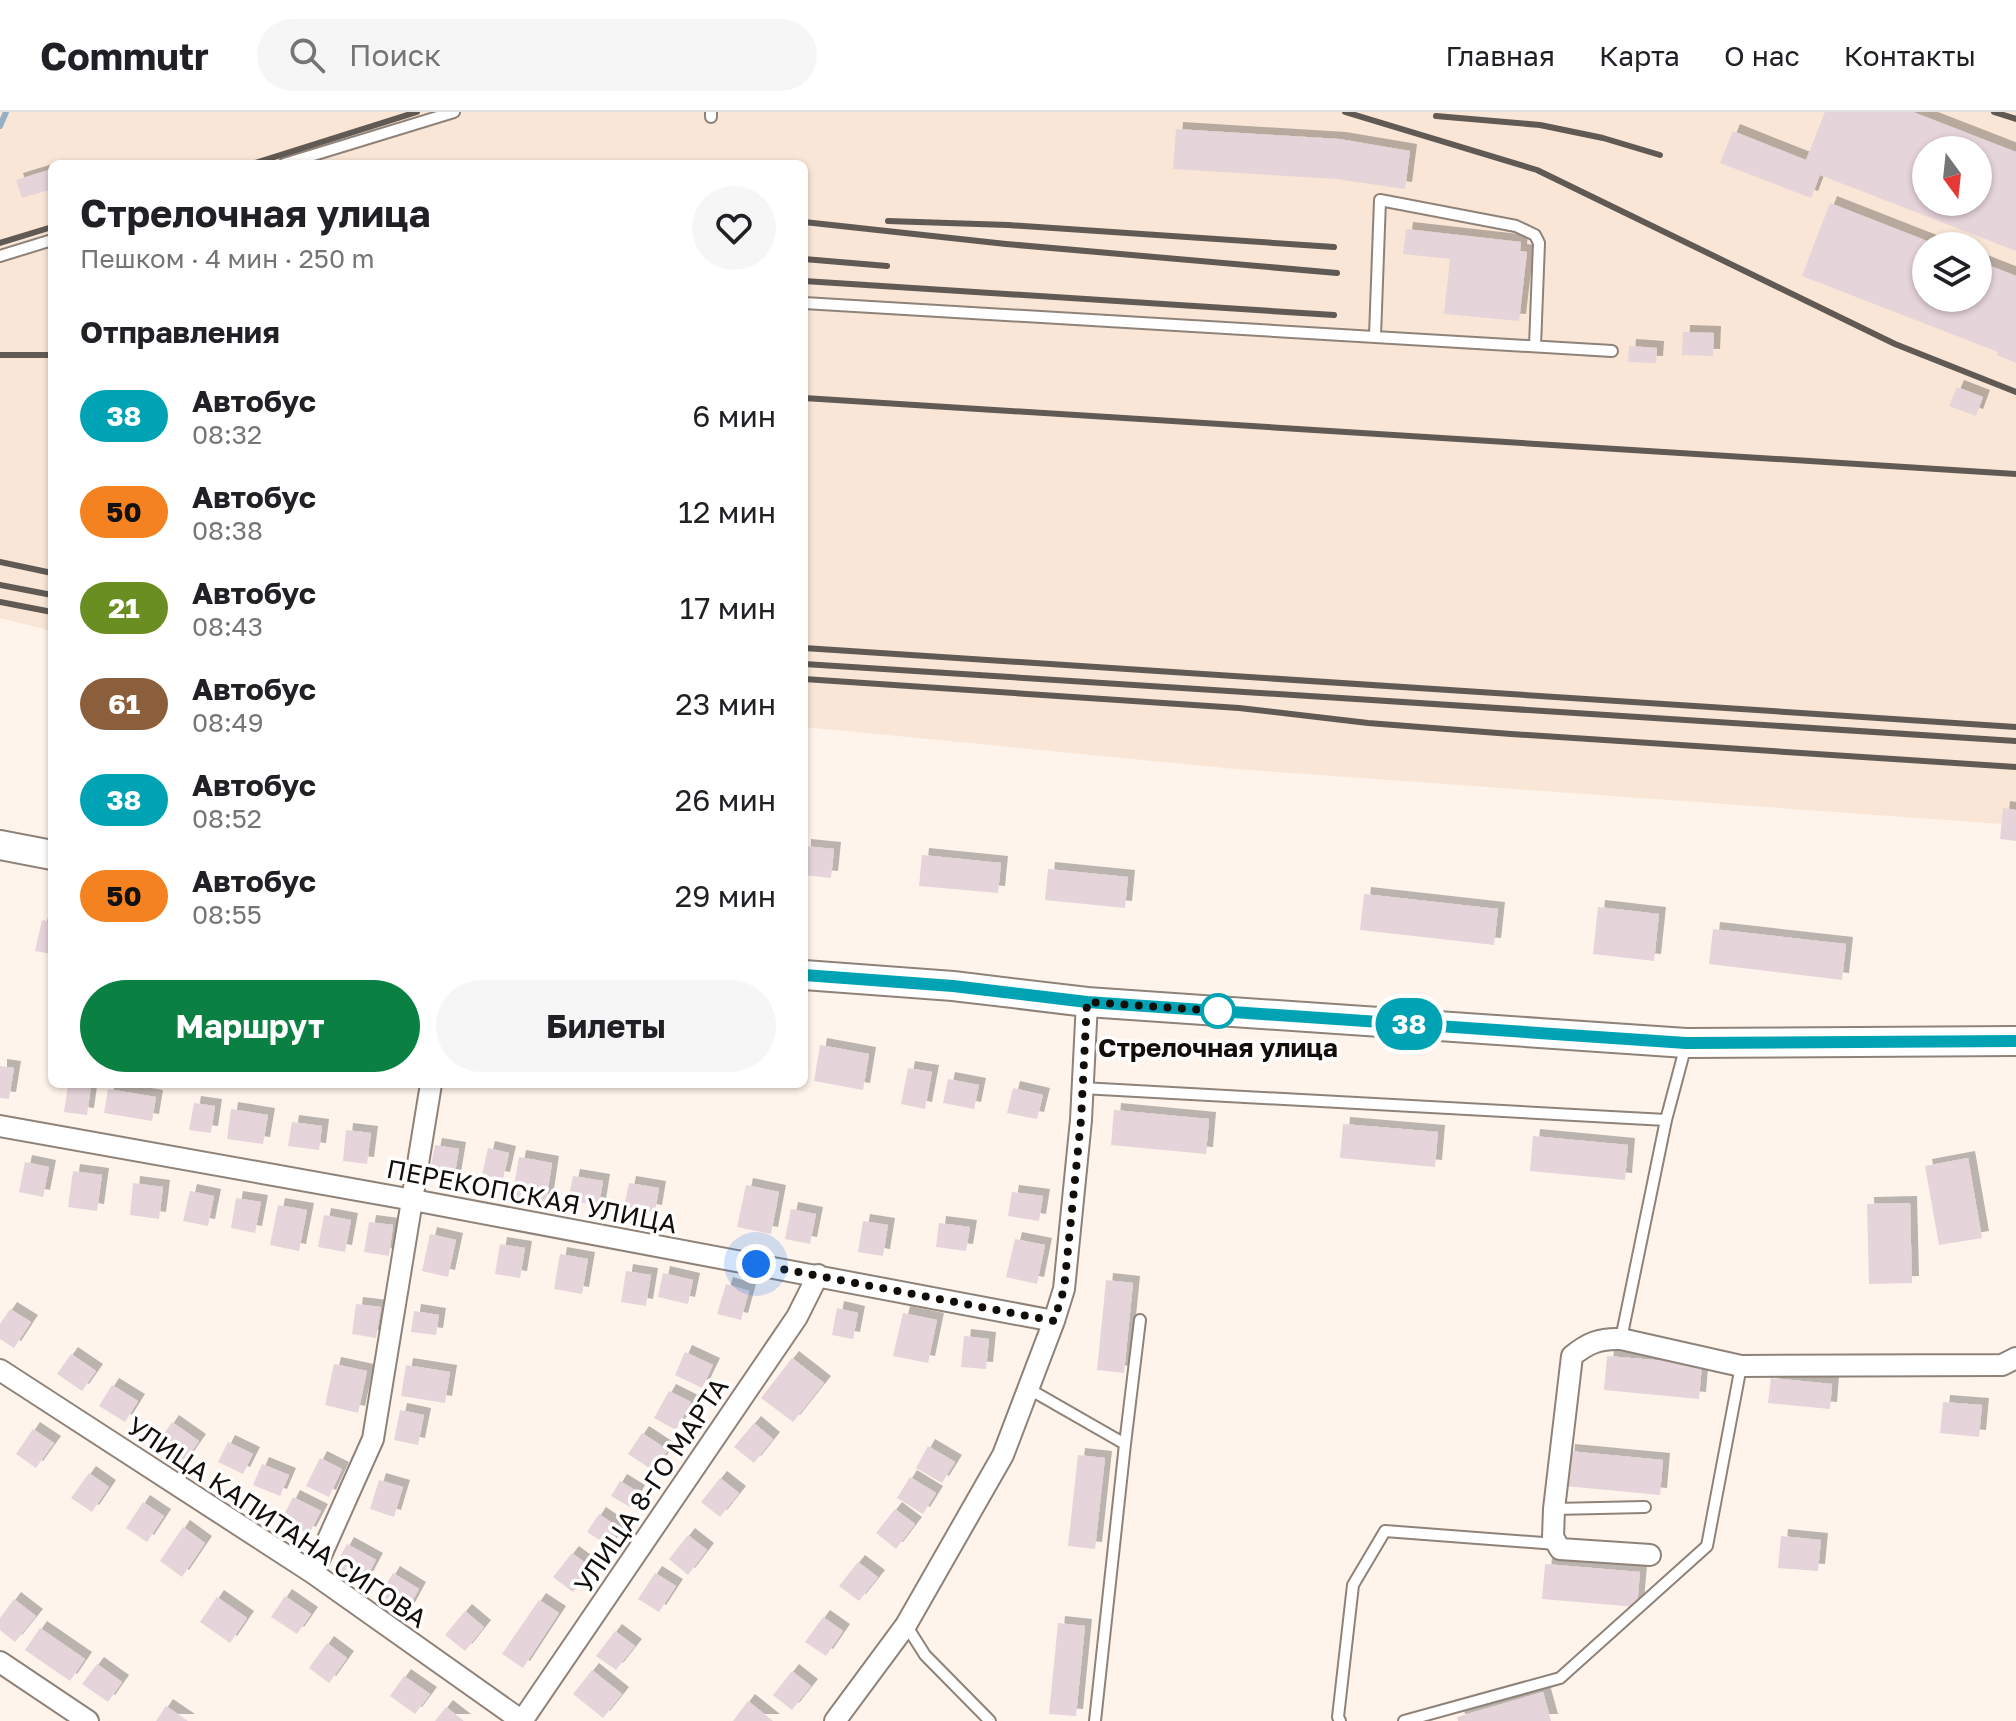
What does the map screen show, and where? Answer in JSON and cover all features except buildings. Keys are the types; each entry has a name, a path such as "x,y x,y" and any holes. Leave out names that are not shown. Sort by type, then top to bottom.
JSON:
{"main road":[{"path":"0,845 48,854"},
{"path":"808,975 953,986 1087,1002 1686,1043 2016,1041"}],"street":[{"path":"835,1721 906,1625 1003,1455 1054,1321 1064,1289 1087,1002"},
{"path":"313,1573 373,1439 430,1088"},
{"name":"ПЕРЕКОПСКАЯ УЛИЦА","path":"0,1126 1054,1321"},
{"name":"УЛИЦА 8-ГО МАРТА","path":"522,1721 797,1317 818,1275"},
{"path":"1650,1555 1560,1549 1556,1544 1554,1509 1572,1356 1585,1345 1603,1338 1621,1339 1741,1366 2002,1365 2016,1358"},
{"name":"УЛИЦА КАПИТАНА СИГОВА","path":"0,1370 313,1573 522,1721"},
{"path":"0,1662 88,1721"}],"lane":[{"path":"297,160 454,112"},
{"path":"1375,336 1380,200 1516,226 1535,235 1539,243 1535,346"},
{"path":"0,256 48,241"},
{"path":"808,303 1612,351"},
{"path":"1621,1339 1666,1120 1686,1043"},
{"path":"1082,1088 1666,1120"},
{"path":"1095,1721 1140,1320"},
{"path":"1404,1721 1560,1678 1707,1546 1741,1366"},
{"path":"1029,1389 1125,1444"},
{"path":"1554,1509 1645,1507"},
{"path":"1340,1721 1353,1585 1385,1531 1556,1544"},
{"path":"906,1625 925,1655 990,1721"}],"shaded area":[{"path":"0,112 2016,112 2016,825 1235,769 808,727 808,160 48,160 48,630 0,618"}],"waterway":[{"path":"0,126 6,112"}],"railway":[{"path":"265,160 417,112"},
{"path":"1345,112 1537,170 1895,344 2016,392"},
{"path":"1994,112 2016,119"},
{"path":"1436,116 1540,125 1603,138 1660,155"},
{"path":"888,221 1008,225 1334,247"},
{"path":"808,222 1006,244 1337,273"},
{"path":"0,243 48,228"},
{"path":"808,259 887,266"},
{"path":"808,281 1334,315"},
{"path":"0,355 48,355"},
{"path":"808,398 2016,474"},
{"path":"0,562 48,572"},
{"path":"0,585 48,594"},
{"path":"0,602 48,611"},
{"path":"808,648 2016,727"},
{"path":"808,664 2016,741"},
{"path":"808,679 1239,708 1368,723 1511,734 2016,767"}],"bus line":[{"name":"38","path":"808,975 953,986 1087,1002 1686,1043 2016,1041"}],"place":[{"name":"Стрелочная улица","path":"1218,1011"}],"route":[{"path":"756,1264 1054,1321 1064,1289 1081,1120 1087,1002 1218,1011"}]}
